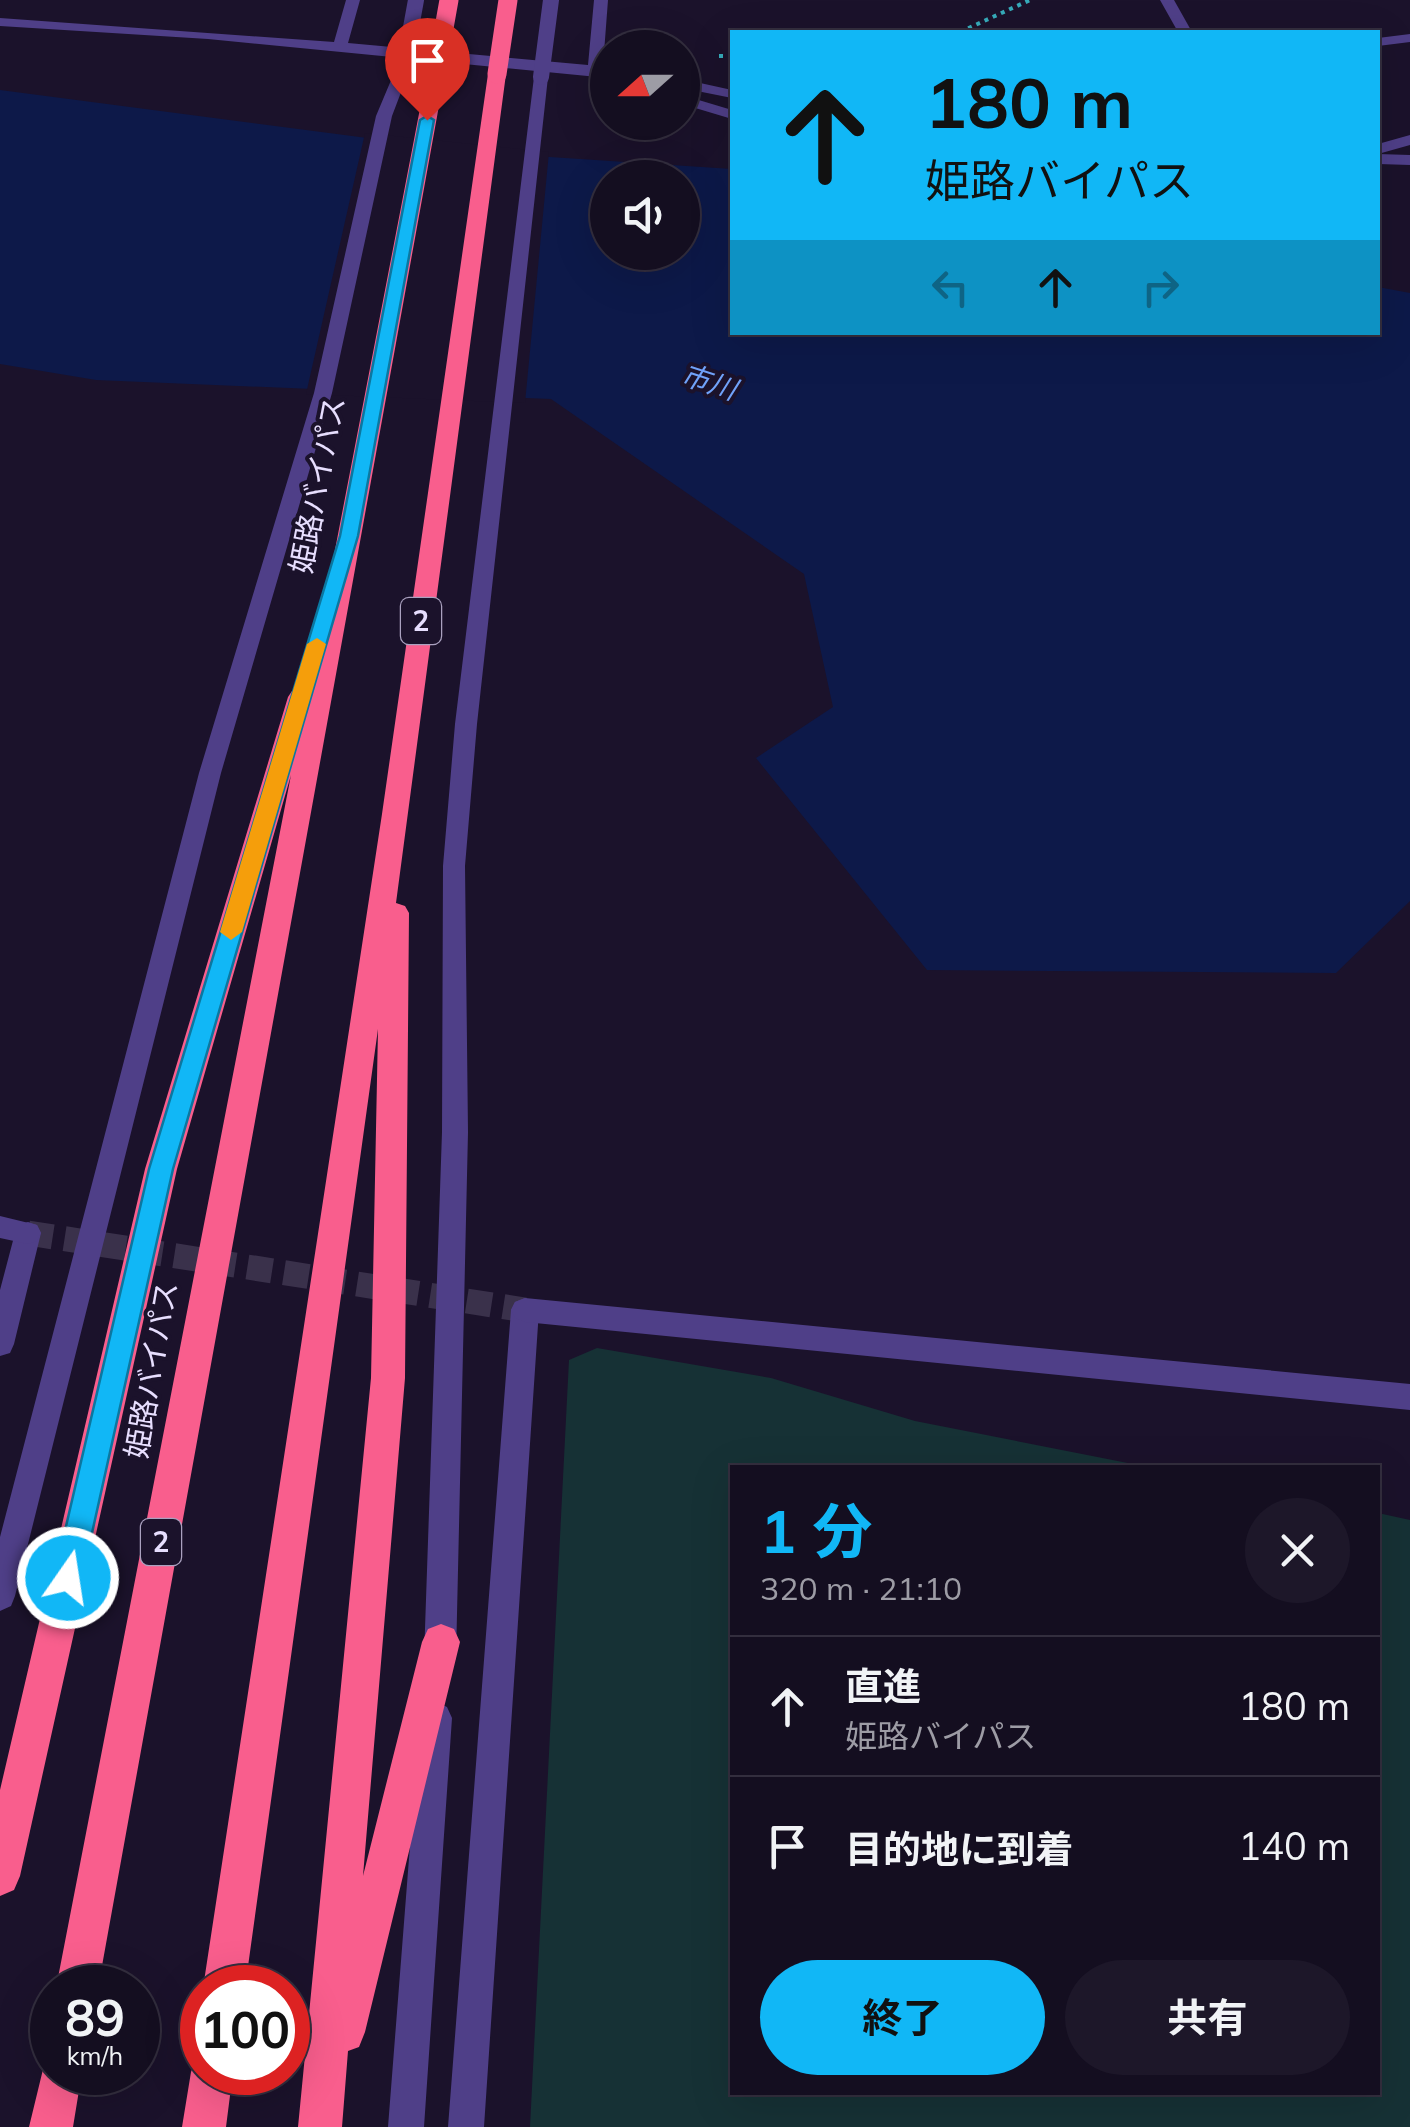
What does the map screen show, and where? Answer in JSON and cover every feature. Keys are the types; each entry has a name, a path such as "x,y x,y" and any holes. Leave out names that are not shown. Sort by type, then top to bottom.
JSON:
{"highway":[{"name":"姫路バイパス","path":"81,1965 450,0"},
{"name":"2","path":"227,1965 395,814 508,0"},
{"path":"0,1876 161,1169 349,536"},
{"path":"320,2127 388,1378 395,1122 395,814"},
{"path":"320,2127 441,1642"},
{"path":"51,2127 57,2095"},
{"path":"204,2127 209,2095"}],"street":[{"path":"340,47 353,0"},
{"path":"0,1596 210,772 323,393 384,116 404,66 416,0"},
{"path":"406,2127 441,1642 455,1132 454,866 466,724 551,0"},
{"path":"601,0 602,30"},
{"path":"1166,0 1184,30"},
{"path":"0,22 340,47 590,71"},
{"path":"1380,42 1410,38"},
{"path":"700,87 730,94"},
{"path":"700,104 730,114"},
{"path":"1380,148 1410,140"},
{"path":"1380,159 1410,160"},
{"path":"0,1226 28,1232 0,1344"},
{"path":"466,2127 524,1310 1410,1397"}],"path":[{"path":"964,30 1030,0"}],"green space":[{"path":"597,1348 771,1378 915,1421 1138,1465 730,1465 730,2095 1380,2095 1380,1513 1410,1520 1410,2127 530,2127 569,1360"}],"water":[{"name":"市川","path":"0,90 475,152 596,160 590,160 590,270 700,270 700,167 730,169 730,335 1380,335 1380,287 1410,293 1410,901 1336,973 927,970 756,758 833,707 804,574 551,399 96,380 0,364"}],"pier":[{"path":"365,133 549,152 525,403 306,394"}],"tunnel":[{"path":"28,1233 525,1310"}],"slow traffic":[{"path":"231,932 317,644"}],"route":[{"path":"68,1578 161,1169 349,536 427,120"}]}
